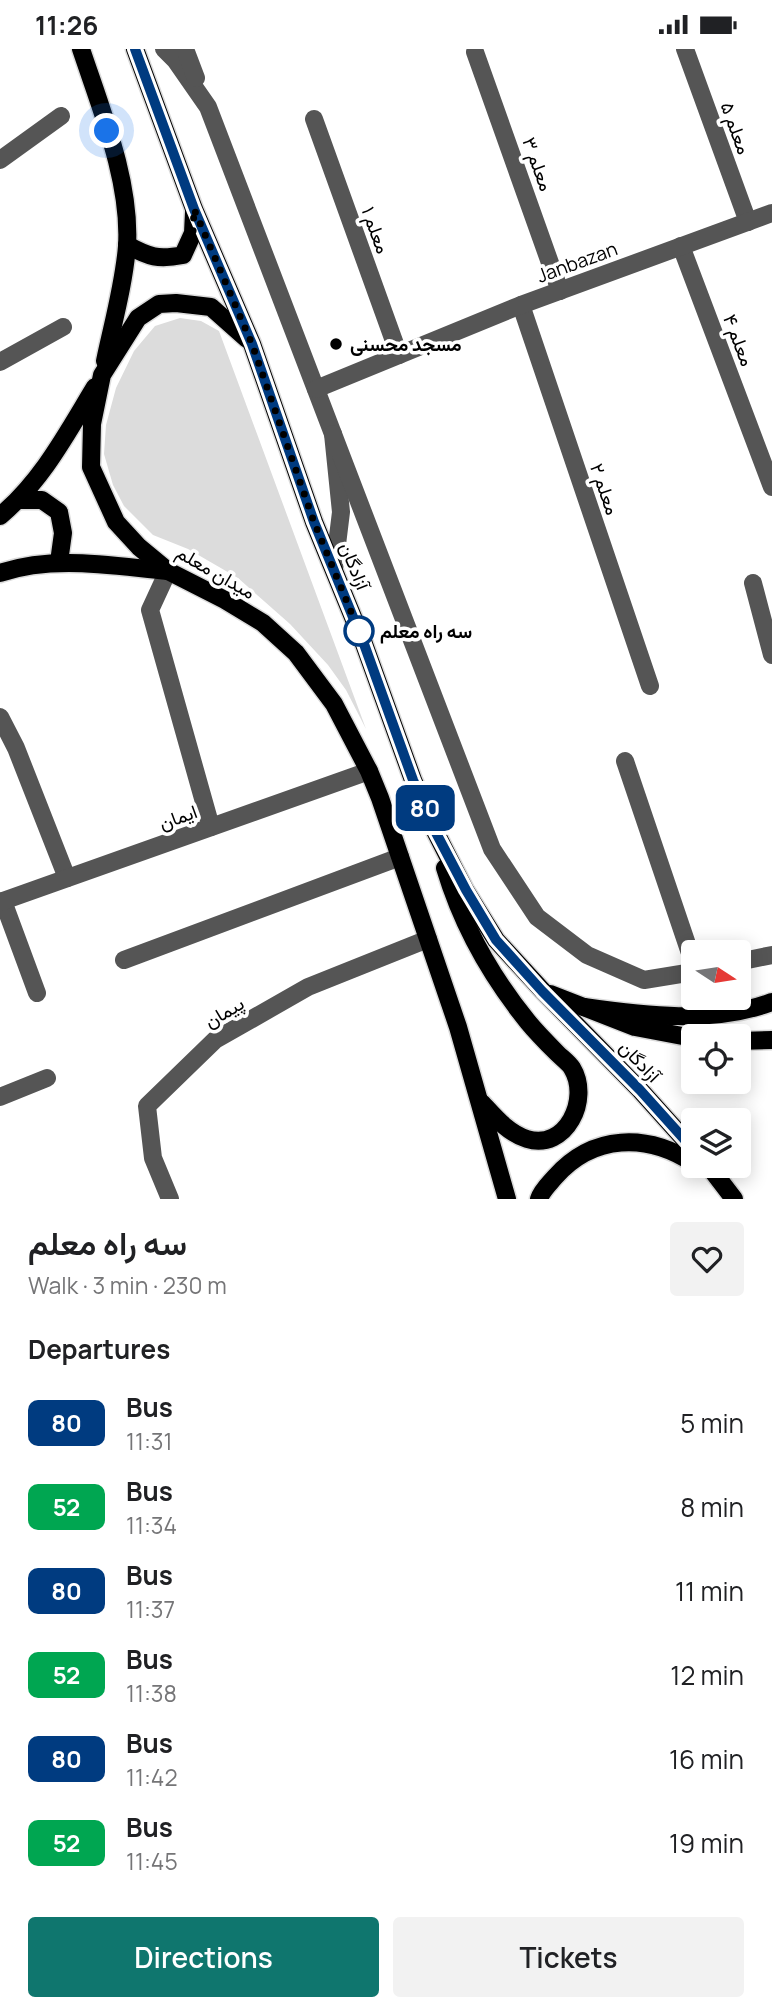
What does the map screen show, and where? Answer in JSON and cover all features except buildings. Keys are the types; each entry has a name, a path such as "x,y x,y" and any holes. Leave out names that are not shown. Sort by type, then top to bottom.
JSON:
{"main road":[{"path":"0,516 19,500 46,466 102,375 127,245 127,216 113,149 81,49"},
{"name":"آزادگان","path":"135,49 194,209 252,344 314,522 434,829 496,940 681,1136"},
{"path":"127,245 147,257 183,255 193,233 194,209"},
{"name":"میدان معلم","path":"252,344 211,307 159,304 138,317 102,375 92,424 91,467 116,522 139,547 168,571 225,600 262,623 296,653 334,704 369,771"},
{"path":"19,500 41,499 59,512 63,533 59,562"},
{"path":"0,573 22,566 59,562 168,571"},
{"path":"369,771 458,1027 507,1199"},
{"path":"434,829 453,896 475,946 528,1022 572,1068 579,1088 576,1110 567,1128 547,1140 528,1140 512,1132 497,1120 478,1097"},
{"path":"542,991 635,1027 681,1036"},
{"path":"584,1007 632,1014 683,1016 753,1009 772,1002"},
{"path":"751,1041 772,1040"},
{"path":"539,1199 561,1171 580,1156 600,1147 620,1142 647,1143 672,1149 681,1155"},
{"path":"716,1178 721,1181"},
{"path":"719,1178 734,1199"}],"street":[{"path":"164,49 176,61 208,107"},
{"path":"185,49 492,849 537,917 587,955 644,980 681,974"},
{"name":"معلم ۵","path":"685,49 748,222"},
{"name":"معلم ۳","path":"475,52 560,291"},
{"path":"0,160 61,116"},
{"name":"معلم ۱","path":"314,119 399,355"},
{"name":"Janbazan","path":"316,389 521,305 772,213"},
{"name":"معلم ۴","path":"681,246 772,487"},
{"name":"معلم ۲","path":"521,305 650,686"},
{"path":"0,362 62,327"},
{"path":"333,434 341,512 334,569"},
{"path":"168,571 150,610 211,827"},
{"path":"752,583 772,655"},
{"path":"0,717 16,748 67,878"},
{"path":"625,761 686,940"},
{"name":"ایمان","path":"2,902 369,771"},
{"path":"124,960 400,857"},
{"path":"2,902 37,993"},
{"name":"پیمان","path":"170,1199 153,1158 147,1106 215,1039 308,987 428,939"},
{"path":"751,959 772,955"},
{"path":"0,1097 47,1078"}],"shaded area":[{"path":"180,318 201,321 219,331 366,729 346,690 328,665 290,624 238,578 188,549 153,535 124,506 113,485 104,454 106,425 116,388 134,351 155,326"}],"bus line":[{"name":"80","path":"135,49 194,209 252,344 314,522 364,644 413,780 434,829 496,940 681,1136"}],"place":[{"name":"مسجد محسنی","path":"336,344"},
{"name":"سه راه معلم","path":"359,631"}],"route":[{"path":"107,131 127,216 127,245 147,257 183,255 193,233 194,209 252,344 314,522 359,631"}]}
